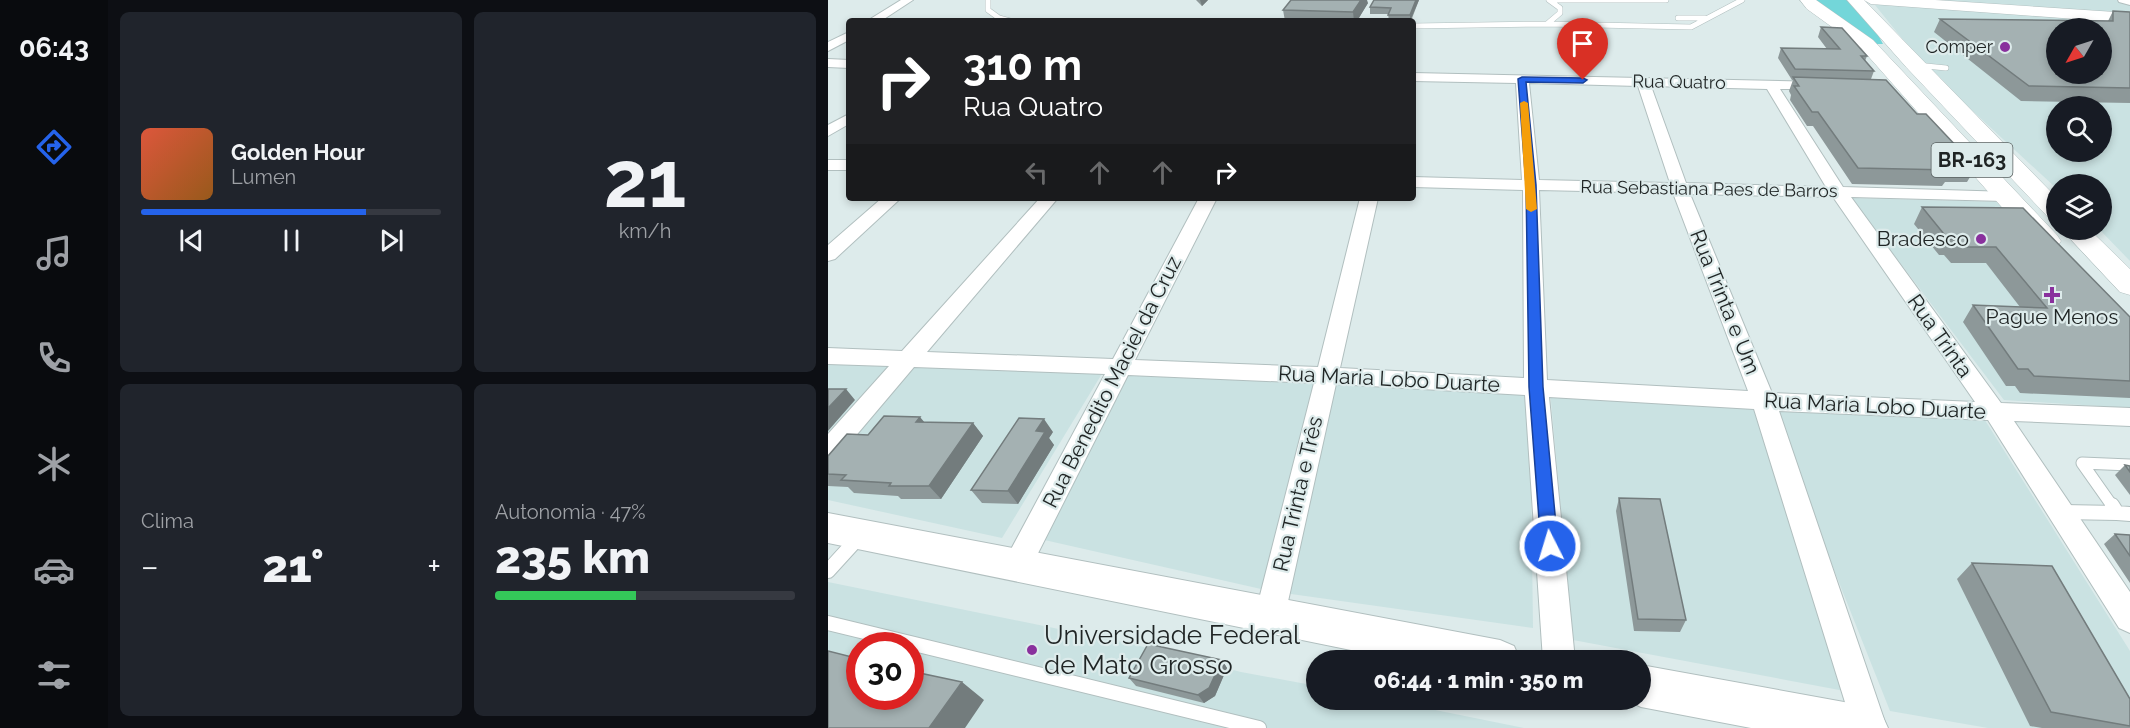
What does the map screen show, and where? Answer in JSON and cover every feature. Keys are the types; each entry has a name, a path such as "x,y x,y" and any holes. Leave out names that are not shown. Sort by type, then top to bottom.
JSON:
{"highway":[{"name":"BR-163","path":"1808,0 1908,78 2046,201"},
{"path":"1863,2 1897,1"},
{"name":"BR-163","path":"1863,2 1908,78 2004,196 2059,254"},
{"path":"2085,240 2130,286"}],"main road":[{"path":"1897,1 1981,9 2130,18"}],"street":[{"path":"878,18 908,0"},
{"path":"2123,0 2130,2"},
{"path":"828,47 846,37"},
{"path":"828,63 846,64"},
{"name":"Rua Quatro","path":"1416,76 1839,86"},
{"path":"1522,79 1531,185 1536,387 1558,650"},
{"name":"Rua Trinta e Um","path":"1643,81 1680,189 1763,399 1868,728"},
{"name":"Rua Trinta","path":"1771,85 1838,192 1995,412 2130,618"},
{"path":"828,132 846,120"},
{"path":"828,165 846,165"},
{"name":"Rua Sebastiana Paes de Barros","path":"1416,182 2004,196"},
{"path":"828,255 889,201"},
{"path":"828,451 1046,201"},
{"name":"Rua Benedito Maciel da Cruz","path":"1017,566 1206,201"},
{"name":"Rua Trinta e Três","path":"1269,615 1368,201"},
{"name":"Rua Maria Lobo Duarte","path":"828,356 1326,375 2128,419"},
{"path":"845,532 1449,650"},
{"path":"1651,688 1868,728"}],"lane":[{"path":"988,0 988,10 999,18"},
{"path":"1549,0 1666,0"},
{"path":"1547,24 1560,13 1560,8 1549,0"},
{"path":"1416,26 1547,24 1691,27 1742,0"},
{"path":"1678,18 1706,18"},
{"path":"1908,78 1947,68 1908,78"},
{"path":"2123,513 2082,463 2130,465"},
{"path":"2060,512 2123,513"},
{"path":"828,571 845,532"},
{"path":"828,623 1259,728"}],"shaded area":[{"path":"1816,0 1854,0 1871,22 1883,44 1874,44 1826,11"},
{"path":"1922,0 2116,0 2130,4 2130,16"},
{"path":"1880,3 2101,18 2046,18 2046,84 2112,84 2112,19 2130,20 2130,261 2110,240 2112,240 2112,174 2046,174 2046,179 1925,67 1875,5"},
{"path":"1851,198 2002,202 2130,336 2130,408 2004,400"},
{"path":"828,359 904,363 828,448"},
{"path":"915,362 1103,372 1002,538 828,500 828,466"},
{"path":"1127,371 1321,381 1261,589 1040,539"},
{"path":"1331,377 1530,388 1533,628 1284,593"},
{"path":"1550,391 1756,402 1850,692 1651,655 1651,650 1626,650 1573,640"},
{"path":"1769,406 1983,417 2130,651 2130,728 1988,728 1890,711"},
{"name":"Universidade Federal de Mato Grosso","path":"828,582 1132,644 1241,672 1306,684 1306,710 1435,710 1524,728 828,728"}],"building":[{"path":"1291,0 1361,0 1353,12 1283,10"},
{"path":"1374,0 1416,0 1410,15 1388,15 1391,8 1370,7"},
{"path":"2113,11 2130,12 2130,88 2029,86 1940,19 2046,20 2046,84 2112,84"},
{"path":"1821,27 1842,28 1867,56 1861,56 1874,71 1795,69 1781,48 1840,49"},
{"path":"1793,77 1886,80 1917,114 1926,114 1976,167 1946,166 1950,170 1858,168 1818,112 1812,112 1794,86 1799,86"},
{"path":"1922,207 2023,208 2046,231 2046,240 2054,240 2130,317 2130,381 2034,376 2028,369 2018,369 1973,305 2047,308 1996,247 1960,247 1953,239 1948,239"},
{"path":"828,389 846,389 828,408"},
{"path":"884,416 920,417 916,422 973,423 929,486 889,486 891,483 841,480 846,475 828,474 828,456 847,434 868,435"},
{"path":"1019,418 1044,419 1036,431 1045,432 1008,491 971,490"},
{"path":"1619,498 1660,499 1686,620 1638,619"},
{"path":"2115,534 2130,535 2130,556"},
{"path":"1972,563 2052,566 2130,699 2130,726 2051,712"},
{"path":"1148,644 1222,660 1209,688 1198,695 1129,678"},
{"path":"828,651 846,656 846,710 924,710 924,674 962,682 929,728 828,728"}],"slow traffic":[{"path":"1524,103 1531,209"}],"place":[{"name":"Comper","path":"2005,47"},
{"name":"Bradesco","path":"1981,239"},
{"name":"Pague Menos","path":"2052,295"},
{"name":"Universidade Federal de Mato Grosso","path":"1032,650"}],"route":[{"path":"1550,546 1536,387 1531,185 1522,79 1583,80"}]}
